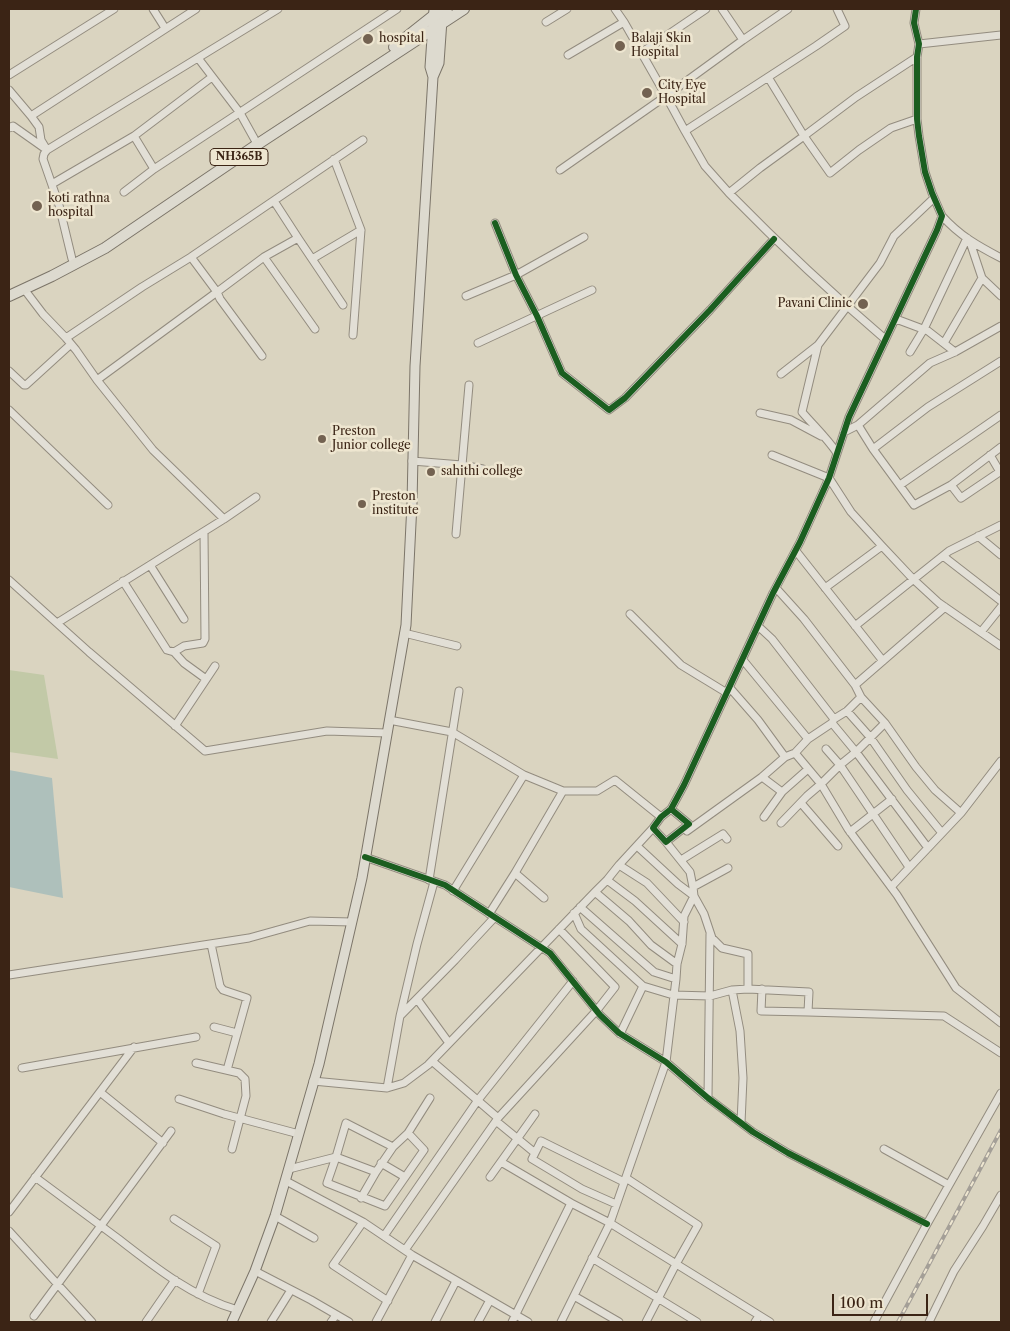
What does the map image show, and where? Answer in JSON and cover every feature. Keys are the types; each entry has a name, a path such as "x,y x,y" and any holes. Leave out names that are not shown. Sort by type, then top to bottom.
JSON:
{"highway":[{"name":"NH365B","path":"9,296 105,248 261,142 464,9"},
{"name":"NH365B","path":"9,289 57,268 109,238 398,44 439,11"}],"main road":[{"path":"232,1322 255,1271 275,1216 321,1054 365,857 406,625 412,502 414,366 433,77 438,63 437,26 439,11"}],"street":[{"path":"9,75 114,9"},
{"path":"153,9 165,28"},
{"path":"30,116 196,9"},
{"path":"72,259 59,205 43,158 47,150 278,9"},
{"path":"124,192 154,169 397,9"},
{"path":"546,22 567,9"},
{"path":"615,9 642,52 705,166 774,239 885,339"},
{"path":"642,52 706,9"},
{"path":"722,9 743,40"},
{"path":"560,170 788,9"},
{"path":"685,131 844,26 837,9"},
{"path":"916,9 914,23 919,44 917,57 917,119 925,172 942,216 952,227 969,240 1001,258"},
{"path":"568,55 624,22"},
{"path":"919,44 1001,35"},
{"path":"729,193 856,97 917,57"},
{"path":"198,58 240,113 256,140"},
{"path":"52,184 134,136 212,77"},
{"path":"768,77 804,136 830,173 858,150 891,128 917,119"},
{"path":"9,90 39,127 47,150"},
{"path":"9,128 13,126 47,150"},
{"path":"134,136 154,169"},
{"path":"9,370 24,385 26,384 68,341 142,287 190,257 363,140"},
{"path":"334,159 361,230 353,335"},
{"path":"781,374 818,345 880,262 894,236 934,198"},
{"path":"274,201 343,305"},
{"path":"313,1081 387,1088 404,1083 432,1061 607,880 661,817 671,809 776,588 796,551 829,478 849,417 942,216"},
{"path":"495,224 516,275 537,316 562,373 609,410 626,398 710,310 774,239"},
{"path":"312,259 361,230"},
{"path":"466,296 516,275 584,237"},
{"path":"97,380 264,257 298,238"},
{"path":"969,240 982,278 1001,296"},
{"path":"910,352 924,329 969,240"},
{"path":"190,257 262,356"},
{"path":"264,257 315,328"},
{"path":"944,343 982,278"},
{"path":"24,289 42,314 76,350 97,380 153,450 224,519"},
{"path":"478,344 592,290"},
{"path":"896,318 924,329 955,352"},
{"path":"844,432 858,425 930,363 955,352 1001,326"},
{"path":"818,345 802,412 828,439 837,453"},
{"path":"873,449 928,407 1001,361"},
{"path":"456,534 469,385"},
{"path":"9,410 108,505"},
{"path":"760,412 791,420 828,439"},
{"path":"900,485 1001,415"},
{"path":"858,425 914,505 951,485 1001,448"},
{"path":"772,455 829,478 851,512 913,578 939,603 1001,646"},
{"path":"951,485 961,498 1001,471 990,455"},
{"path":"412,461 462,465 484,469"},
{"path":"56,623 204,532 256,497"},
{"path":"855,626 949,551 1001,525"},
{"path":"174,652 184,646 203,643 205,639 204,532"},
{"path":"978,536 1001,555"},
{"path":"825,588 882,546"},
{"path":"796,551 883,660"},
{"path":"943,556 1001,602"},
{"path":"150,565 184,618"},
{"path":"9,580 56,623 205,751 327,731 387,733"},
{"path":"124,581 166,650 174,652 184,663 206,679"},
{"path":"776,588 804,619 855,685 861,697 885,723 916,767 935,790 961,813"},
{"path":"855,685 945,607"},
{"path":"981,632 1001,607"},
{"path":"630,614 681,665 728,691 758,720 786,757"},
{"path":"758,626 772,639 928,848"},
{"path":"404,633 457,646"},
{"path":"742,660 808,739"},
{"path":"175,726 214,666"},
{"path":"387,1088 400,1016 432,881 459,691"},
{"path":"668,843 762,777 786,757 795,753 808,739 847,711 861,697"},
{"path":"847,711 870,737 907,790 942,833"},
{"path":"389,720 452,732 524,775 563,791 596,791 615,780 661,817"},
{"path":"781,823 885,723"},
{"path":"826,749 840,765 874,813 909,867"},
{"path":"795,753 821,784 850,832 891,887 956,988 1001,1023"},
{"path":"891,887 961,813 1000,765"},
{"path":"764,817 782,792 808,769"},
{"path":"453,890 524,775"},
{"path":"762,777 782,792"},
{"path":"400,1016 492,916 563,791"},
{"path":"850,832 892,799"},
{"path":"801,803 838,846"},
{"path":"668,843 689,824 671,809"},
{"path":"561,1322 610,1222 666,1062 684,916 694,896 694,887 690,872 668,843 652,828"},
{"path":"681,860 723,834 727,839"},
{"path":"637,846 678,884 694,896 704,914 712,938 722,948 748,954 748,989"},
{"path":"365,857 445,885 542,947 550,953 597,1010 620,1034 666,1062 708,1098 753,1132 788,1153 927,1224"},
{"path":"618,865 647,883 684,922"},
{"path":"694,887 728,868"},
{"path":"515,873 544,898"},
{"path":"607,880 635,901 682,944"},
{"path":"595,892 629,921 651,946 677,964"},
{"path":"580,907 654,972 676,979"},
{"path":"574,913 582,929 643,986 674,995 710,996 732,990 748,989 809,992 808,1012"},
{"path":"9,975 249,938 310,922 352,922"},
{"path":"405,1250 497,1120 597,1010 615,987 559,929"},
{"path":"708,1098 710,931"},
{"path":"211,944 220,986 223,990 246,996 247,998 227,1070"},
{"path":"384,1236 478,1100 572,981"},
{"path":"620,1034 643,986"},
{"path":"762,989 762,1011 944,1016 1001,1053"},
{"path":"732,990 740,1031 743,1078 741,1123"},
{"path":"417,999 449,1043"},
{"path":"214,1027 237,1033"},
{"path":"22,1068 196,1037"},
{"path":"9,1212 134,1047"},
{"path":"432,1061 478,1100 497,1120 535,1153"},
{"path":"196,1063 239,1073 245,1079 246,1096 232,1149"},
{"path":"100,1092 163,1143"},
{"path":"874,1322 1001,1093"},
{"path":"361,1198 381,1163 408,1133 430,1098"},
{"path":"179,1099 299,1134"},
{"path":"490,1177 534,1114"},
{"path":"394,1147 346,1123 327,1183 385,1206 424,1150 408,1133"},
{"path":"34,1316 171,1131"},
{"path":"616,1204 582,1189 532,1158 541,1141 625,1180 698,1225 646,1322"},
{"path":"884,1149 949,1185"},
{"path":"289,1169 336,1157 376,1172"},
{"path":"501,1162 571,1203 610,1222 757,1319 770,1322"},
{"path":"381,1163 404,1177"},
{"path":"35,1177 175,1280 198,1294 238,1310"},
{"path":"286,1181 363,1222 412,1255 528,1322"},
{"path":"929,1322 954,1271 1001,1195"},
{"path":"512,1322 571,1203"},
{"path":"275,1216 314,1238"},
{"path":"174,1219 216,1246 198,1294"},
{"path":"363,1222 332,1265 388,1300"},
{"path":"9,1231 92,1322"},
{"path":"376,1322 412,1255"},
{"path":"592,1258 697,1322"},
{"path":"255,1271 349,1322"},
{"path":"146,1322 175,1280"},
{"path":"435,1322 456,1281"},
{"path":"271,1322 291,1290"},
{"path":"574,1296 619,1322"},
{"path":"478,1322 490,1300"},
{"path":"331,1322 336,1315"}],"green space":[{"path":"9,670 44,675 58,759 9,752"}],"shaded area":[{"path":"9,770 52,778 63,898 9,887"}],"railway":[{"path":"898,1322 1001,1130"}],"cycle path":[{"path":"671,809 689,824 666,842 653,828 661,817 671,809 684,785 773,593 800,542 829,478 849,417 942,216 925,172 919,136 917,119 917,57 919,44 914,23 916,9"},
{"path":"495,223 516,275 537,316 562,373 609,410 625,398 710,310 774,239"},
{"path":"365,857 445,885 550,953 600,1015 619,1033 666,1062 708,1098 753,1132 788,1153 927,1224"}],"place":[{"name":"hospital","path":"368,39"},
{"name":"Balaji Skin Hospital","path":"620,46"},
{"name":"City Eye Hospital","path":"647,93"},
{"name":"koti rathna hospital","path":"37,206"},
{"name":"Pavani Clinic","path":"863,304"},
{"name":"Preston Junior college","path":"322,439"},
{"name":"sahithi college","path":"431,472"},
{"name":"Preston institute","path":"362,504"}]}
